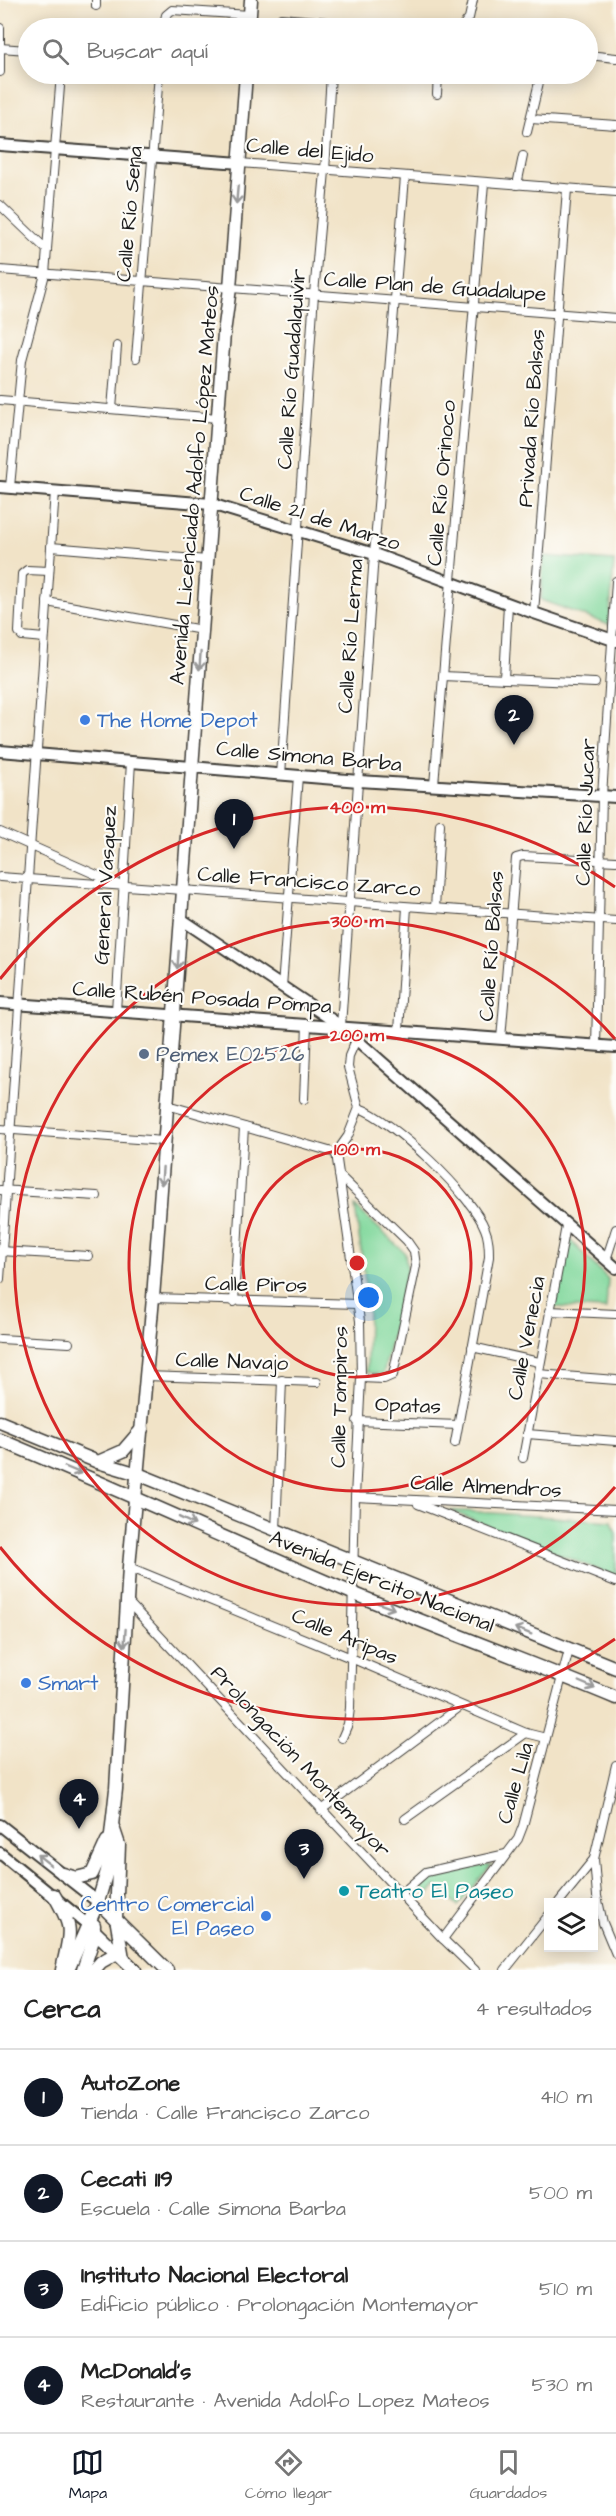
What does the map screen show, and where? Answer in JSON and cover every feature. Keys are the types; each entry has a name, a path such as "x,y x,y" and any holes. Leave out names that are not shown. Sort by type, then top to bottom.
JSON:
{"main road":[{"path":"250,18 251,0"},
{"name":"Avenida Licenciado Adolfo López Mateos","path":"112,1820 129,1567 153,1298 207,560 245,84"},
{"name":"Avenida Ejercito Nacional","path":"0,1422 98,1462 138,1474 616,1668"},
{"path":"98,1462 123,1451 142,1428"},
{"name":"Avenida Ejercito Nacional","path":"0,1440 135,1496 193,1524 352,1593 616,1698"},
{"path":"44,1458 53,1444"},
{"path":"83,1970 92,1923 107,1871 112,1820"},
{"path":"112,1820 119,1845 116,1918 120,1955"},
{"path":"63,1874 76,1878 92,1874 110,1835"},
{"path":"54,1895 70,1928 62,1970"},
{"path":"98,1902 167,1970"},
{"path":"92,1923 135,1970"},
{"path":"68,1970 92,1923"},
{"path":"94,1970 101,1962 120,1955"}],"street":[{"path":"469,18 473,0"},
{"path":"165,18 172,10 250,15"},
{"path":"0,28 0,72"},
{"path":"1,48 18,49"},
{"path":"598,56 616,58"},
{"path":"5,487 27,341 45,274 60,84"},
{"name":"Calle Río Sena","path":"136,358 158,84"},
{"name":"Calle Río Guadalquivir","path":"281,775 330,84"},
{"path":"437,94 438,84"},
{"path":"528,132 539,84"},
{"path":"531,119 616,125"},
{"name":"Calle del Ejido","path":"0,145 616,192"},
{"path":"517,185 522,156"},
{"name":"Calle Río Lerma","path":"341,1026 374,554 405,177"},
{"name":"Calle Río Orinoco","path":"434,785 484,183"},
{"name":"Privada Río Balsas","path":"534,613 567,189"},
{"path":"0,205 48,250"},
{"name":"Calle Plan de Guadalupe","path":"0,270 616,318"},
{"path":"112,409 117,346"},
{"path":"0,400 218,418"},
{"name":"Calle 21 de Marzo","path":"5,487 212,504 374,554 508,604 614,640"},
{"path":"0,1279 3,1190 11,1130 55,491"},
{"path":"51,547 207,560"},
{"path":"44,638 22,636 19,632 22,574 27,570 49,571"},
{"name":"Calle Río Jucar","path":"596,1046 602,796 614,640 616,581"},
{"path":"47,602 202,630"},
{"path":"504,680 508,604"},
{"path":"443,676 595,683"},
{"name":"Calle Simona Barba","path":"0,751 281,775 616,797"},
{"name":"General Vasquez","path":"116,1011 131,762"},
{"path":"282,987 298,776"},
{"path":"435,908 440,824"},
{"path":"0,832 123,887"},
{"name":"Calle Río Balsas","path":"501,1039 515,860 518,856 600,860"},
{"path":"600,860 616,861"},
{"name":"Calle Francisco Zarco","path":"0,877 616,921"},
{"path":"399,1031 407,906"},
{"path":"181,919 341,1026 616,1268"},
{"name":"Calle Rubén Posada Pompa","path":"0,1003 616,1047"},
{"path":"304,1099 307,1025"},
{"path":"167,1105 336,1153 348,1136 359,1108 348,1067 349,1056 356,1040"},
{"path":"359,1108 381,1118 430,1161 468,1200 485,1228 489,1257 455,1443"},
{"path":"234,1302 244,1127"},
{"path":"0,1129 164,1141"},
{"name":"Calle Tompiros","path":"336,1153 358,1304 361,1377 357,1421 350,1708 348,1724 342,1738"},
{"path":"339,1175 407,1240 414,1251 416,1266 393,1375 384,1379 361,1377"},
{"path":"3,1190 97,1196"},
{"name":"Calle Venecia","path":"522,1458 566,1226"},
{"path":"606,1260 616,1229"},
{"path":"1,1251 88,1256"},
{"name":"Calle Piros","path":"153,1298 358,1304"},
{"path":"549,1311 616,1314"},
{"path":"0,1339 69,1343"},
{"path":"472,1347 539,1362"},
{"path":"538,1374 616,1380"},
{"name":"Calle Navajo","path":"146,1376 317,1382"},
{"path":"276,1531 282,1380"},
{"name":"Opatas","path":"357,1421 458,1425"},
{"path":"527,1434 616,1441"},
{"name":"Calle Almendros","path":"355,1497 616,1510"},
{"path":"411,1501 616,1582"},
{"name":"Calle Aripas","path":"129,1567 526,1733 546,1738"},
{"name":"Prolongación Montemayor","path":"128,1602 442,1939 475,1970"},
{"name":"Calle Lila","path":"442,1939 518,1839 569,1650"},
{"path":"321,1810 461,1706"},
{"path":"405,1819 526,1733"},
{"path":"616,1765 594,1859 597,1896 603,1923 616,1954"},
{"path":"0,1826 98,1902"},
{"path":"0,1853 92,1923"},
{"path":"401,1894 426,1872 506,1854"},
{"path":"562,1898 594,1859"},
{"path":"88,1893 92,1923"},
{"path":"506,1970 544,1922"}],"green space":[{"path":"543,556 614,561 609,625 541,600"},
{"path":"355,1206 405,1253 407,1269 383,1375 367,1372 368,1304"},
{"path":"568,1238 608,1279 606,1309 554,1307"},
{"path":"448,1510 612,1521 616,1534 616,1577"},
{"path":"492,1864 458,1906 437,1886 428,1895 417,1884 427,1875"}],"place":[{"name":"The Home Depot","path":"85,720"},
{"name":"Cecati 119","path":"514,745"},
{"name":"AutoZone","path":"234,849"},
{"name":"Pemex E02526","path":"144,1054"},
{"name":"Smart","path":"26,1683"},
{"name":"McDonald's","path":"79,1829"},
{"name":"Instituto Nacional Electoral","path":"304,1879"},
{"name":"Teatro El Paseo","path":"344,1891"},
{"name":"Centro Comercial El Paseo","path":"266,1916"}]}
